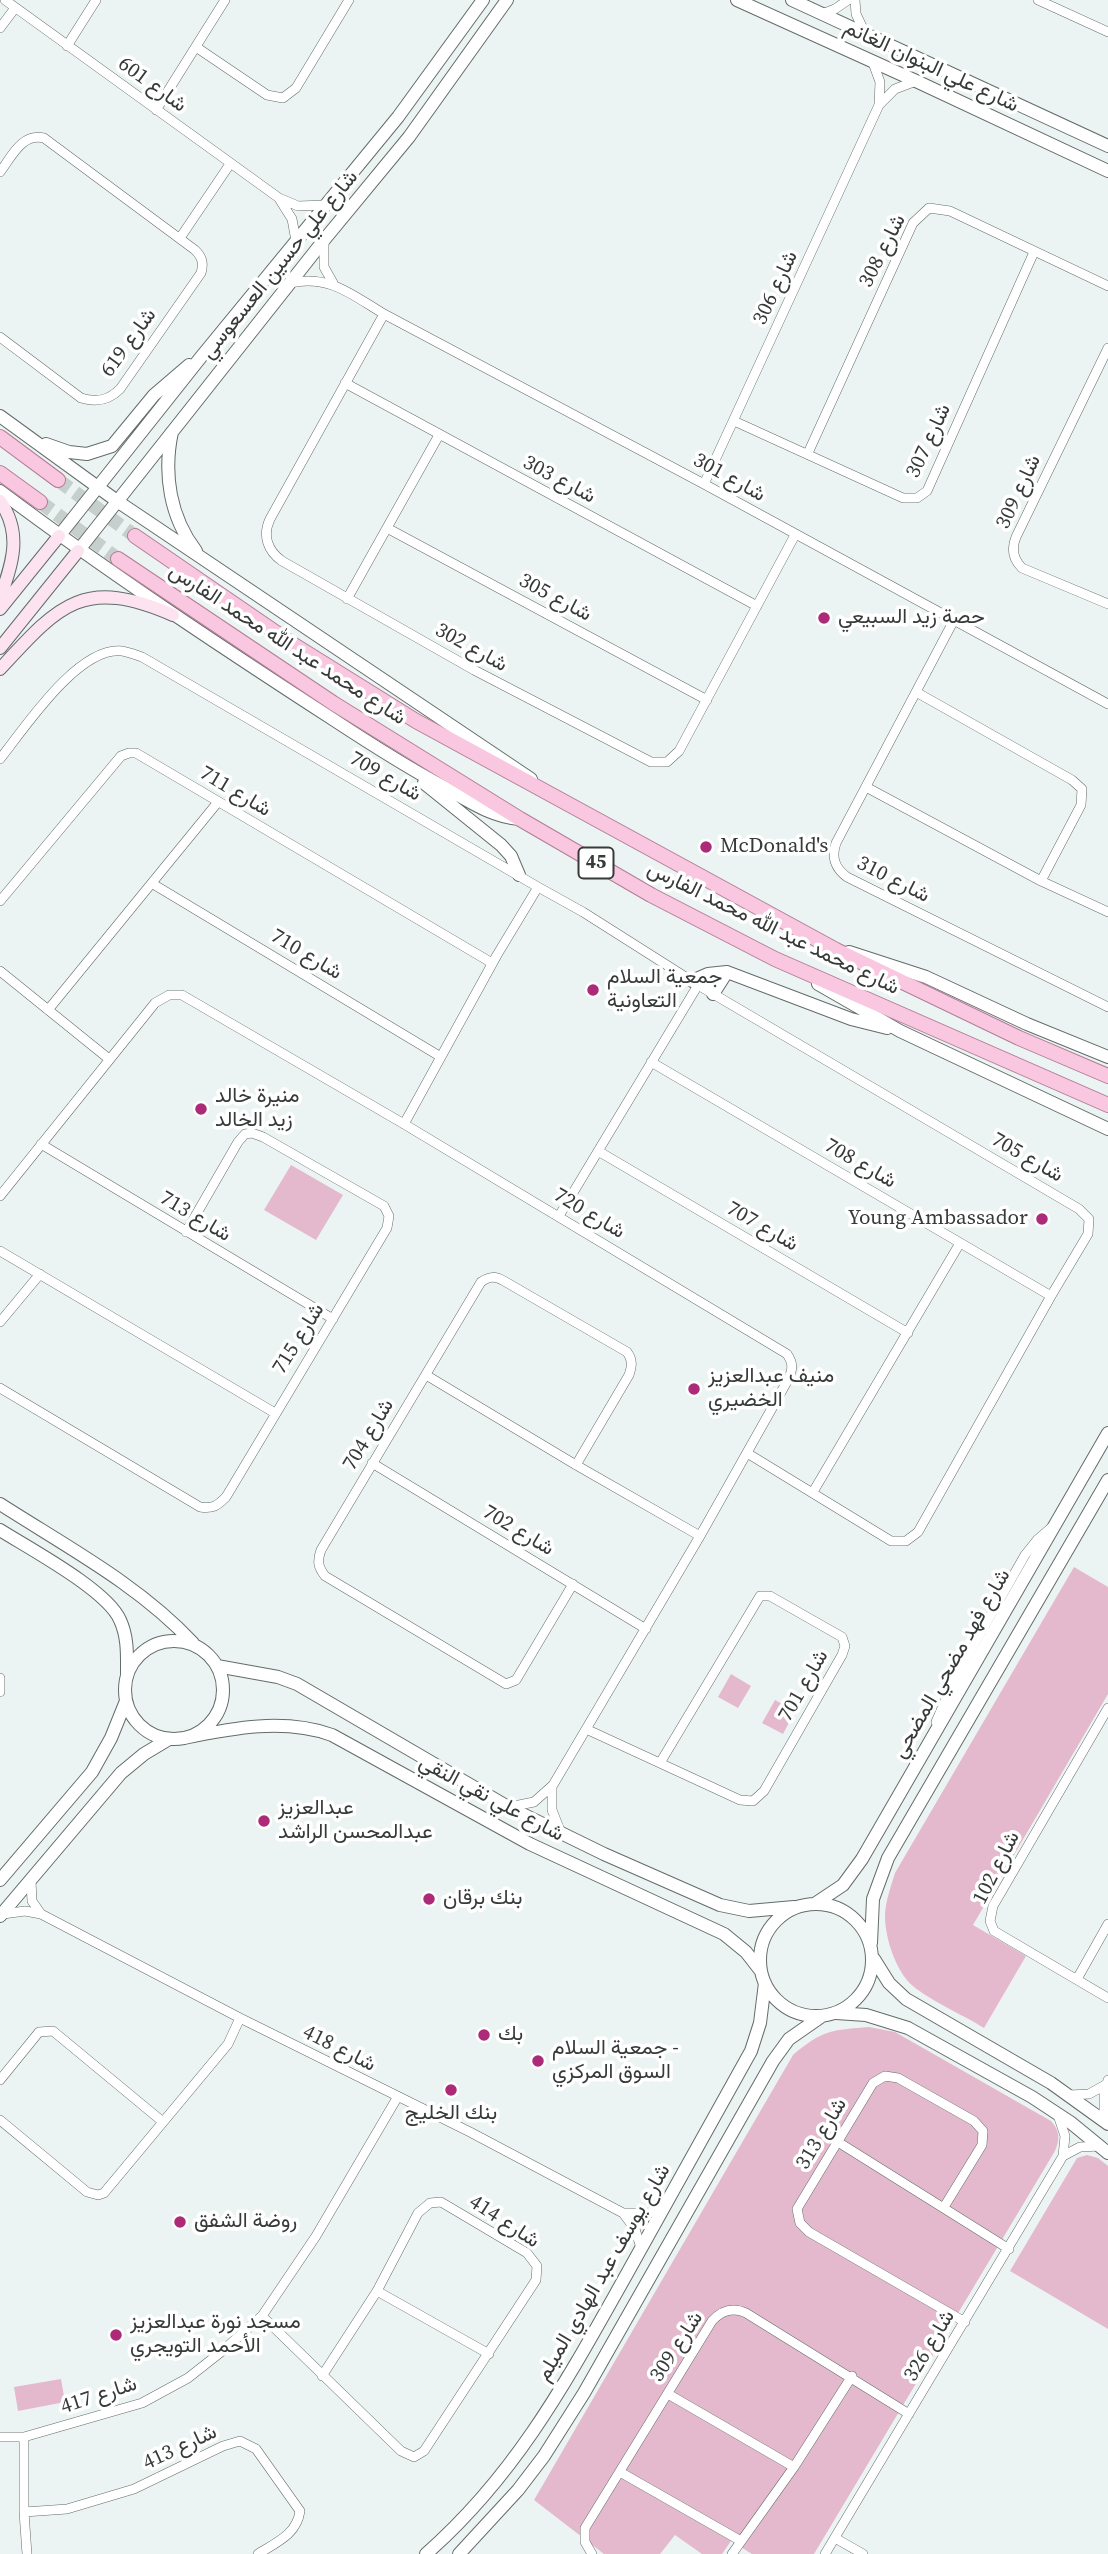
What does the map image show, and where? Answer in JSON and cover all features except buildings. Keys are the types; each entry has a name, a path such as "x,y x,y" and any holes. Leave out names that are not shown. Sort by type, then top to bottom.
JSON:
{"main road":[{"path":"0,437 58,480"},
{"path":"0,472 40,502"},
{"path":"0,501 12,527 15,548 0,598"},
{"path":"0,609 59,536"},
{"name":"شارع محمد عبد الله محمد الفارس","path":"135,536 416,721 836,950 1019,1038 1108,1076"},
{"path":"0,648 79,551"},
{"name":"شارع محمد عبد الله محمد الفارس","path":"118,559 333,703 520,819 651,895 775,959 1108,1105"},
{"path":"0,669 49,617 82,601 118,598 145,603 173,615"}],"street":[{"name":"شارع 601","path":"5,0 279,198 298,206 325,205"},
{"path":"67,46 96,0"},
{"path":"156,110 225,0"},
{"path":"196,47 267,95 283,98 296,88 349,0"},
{"name":"شارع علي حسين العسعوسي","path":"59,536 201,357 398,117 483,0"},
{"name":"شارع علي حسين العسعوسي","path":"79,551 173,429 408,137 507,0"},
{"name":"شارع علي البنوان الغانم","path":"737,0 916,80 1108,171"},
{"name":"شارع علي البنوان الغانم","path":"792,0 1108,146"},
{"path":"822,14 848,0"},
{"path":"855,0 858,21 866,34"},
{"path":"1038,0 1059,4 1108,32"},
{"path":"0,28 15,8"},
{"path":"871,60 880,82 879,105"},
{"name":"شارع 306","path":"704,484 879,105 895,89 916,80"},
{"name":"شارع 619","path":"0,172 24,141 34,136 44,138 199,254 203,266 201,273 120,388 111,396 94,401 81,398 0,337"},
{"path":"180,239 230,164"},
{"name":"شارع 601","path":"279,198 292,219 296,242"},
{"name":"شارع 308","path":"808,453 913,223 929,208 950,211 1108,286"},
{"path":"324,240 322,258 327,276 333,283"},
{"name":"شارع 307","path":"734,421 903,498 917,498 928,491 1034,252"},
{"name":"شارع 301","path":"290,283 307,280 333,283 384,314 1108,704"},
{"name":"شارع 302","path":"384,314 270,519 266,531 270,548 278,558 474,670 651,762 667,762 674,757 707,700 795,535"},
{"name":"شارع 309","path":"1108,348 1016,537 1013,550 1014,557 1023,568 1108,604"},
{"path":"32,439 78,454 104,450 119,440 165,384 201,357"},
{"name":"شارع 303","path":"345,383 757,606"},
{"path":"0,416 117,501 513,765 544,791"},
{"path":"173,429 168,456 171,496 179,522 201,557"},
{"path":"347,599 439,435"},
{"path":"0,491 79,551 396,761 483,809 503,817 520,819"},
{"name":"شارع 305","path":"387,528 707,700"},
{"name":"شارع 310","path":"954,620 834,851 836,866 841,872 1108,1007"},
{"name":"شارع 709","path":"0,759 67,676 98,655 120,650 142,657 583,912 695,983"},
{"path":"916,692 1072,780 1082,789 1081,804 1041,881"},
{"name":"شارع 711","path":"0,901 121,756 136,753 492,963"},
{"path":"396,761 501,845 514,862 519,875"},
{"path":"866,787 1041,881 1108,912"},
{"path":"48,1010 218,802"},
{"name":"شارع 710","path":"153,884 441,1057"},
{"path":"404,1124 492,963 538,887"},
{"path":"836,950 870,957 926,977 1027,1024 1108,1057"},
{"path":"775,959 900,1031 1107,1129"},
{"path":"0,971 110,1059"},
{"path":"559,1216 695,983 708,974 727,972 851,1019 900,1031"},
{"path":"713,994 727,972"},
{"name":"شارع 705","path":"695,983 1085,1213 1089,1219 1088,1234 918,1532 906,1541 891,1541 747,1453"},
{"name":"شارع 720","path":"0,1196 155,1003 169,995 182,995 404,1124 787,1354 792,1361 789,1378 700,1536 553,1785 534,1802 508,1807"},
{"name":"شارع 708","path":"651,1062 1051,1296"},
{"name":"شارع 715","path":"0,1388 200,1507 211,1509 217,1506 226,1497 387,1228 389,1216 384,1206 252,1133 246,1134 238,1142 186,1232"},
{"name":"شارع 713","path":"41,1144 333,1319"},
{"name":"شارع 707","path":"598,1151 908,1333"},
{"path":"813,1492 960,1243"},
{"path":"0,1251 275,1413"},
{"path":"0,1322 40,1274"},
{"name":"شارع 704","path":"573,1584 516,1679 511,1683 500,1682 325,1576 319,1568 318,1560 321,1550 372,1463 481,1282 488,1277 505,1281 627,1352 631,1358 629,1375 576,1465"},
{"path":"426,1375 700,1536"},
{"name":"شارع فهد مضحي المضحي","path":"816,1903 835,1892 850,1877 1108,1433"},
{"name":"شارع 702","path":"372,1463 646,1629"},
{"name":"شارع فهد مضحي المضحي","path":"870,1943 871,1914 877,1885 902,1834 1108,1480"},
{"path":"0,1504 139,1593 208,1654 217,1665 222,1680 223,1695 219,1710 211,1723 199,1733 184,1738 169,1739 154,1735 141,1727 126,1701"},
{"path":"0,1530 94,1590 110,1604 124,1631 127,1677 126,1701 111,1738 92,1772 1,1879"},
{"name":"شارع 701","path":"586,1729 740,1800 753,1801 758,1798 842,1655 845,1646 842,1637 770,1595 760,1596 660,1763"},
{"path":"127,1677 142,1653 154,1645 168,1641 196,1646"},
{"name":"شارع علي نقي النقي","path":"217,1665 278,1677 298,1684 508,1807 678,1886 734,1909 765,1911 794,1907"},
{"path":"0,1678 0,1692"},
{"name":"شارع 102","path":"1108,1709 993,1906 990,1921 994,1931 1108,1998"},
{"name":"شارع علي نقي النقي","path":"184,1738 226,1730 281,1725 307,1727 332,1735 530,1844 731,1938 747,1952 760,1970"},
{"path":"1,1915 121,1773 144,1754 169,1739"},
{"path":"553,1785 552,1810 561,1833"},
{"path":"884,1820 891,1831 902,1834"},
{"path":"33,1878 30,1895 41,1914"},
{"path":"665,1907 677,1899 678,1886"},
{"path":"1104,2149 1058,2115 908,2028 866,2015 836,2013 808,2016 782,2005 772,1995 760,1970 766,1933 774,1922 794,1907 816,1903 844,1910 860,1924 870,1943 873,1958 897,1992 1070,2095 1106,2123"},
{"name":"شارع 418","path":"1,1915 25,1911 41,1914 397,2098 470,2132 623,2213"},
{"path":"1077,1979 1108,1924"},
{"path":"836,2013 853,2002 867,1985 873,1958"},
{"name":"شارع يوسف عبد الهادي الميلم","path":"425,2554 475,2507 528,2441 641,2248 751,2051 760,2023 765,1983"},
{"name":"شارع يوسف عبد الهادي الميلم","path":"460,2554 518,2490 544,2456 591,2381 773,2061 789,2039 822,2016"},
{"path":"0,2120 87,2192 99,2195 104,2193 228,2044 240,2018"},
{"path":"943,2048 946,2035 955,2027"},
{"path":"0,2080 39,2032 53,2031 163,2122"},
{"name":"شارع 313","path":"944,2207 982,2145 983,2131 974,2121 898,2078 885,2076 873,2084 797,2209 800,2223 810,2232 965,2322"},
{"path":"1070,2095 1089,2094 1107,2082"},
{"path":"1106,2123 1107,2082"},
{"name":"شارع 417","path":"0,2437 24,2437 142,2403 188,2378 262,2316 316,2236 397,2098"},
{"path":"1058,2115 1065,2136 1063,2156"},
{"path":"838,2142 1009,2249"},
{"path":"1063,2156 1080,2147 1104,2149"},
{"name":"شارع 326","path":"825,2554 1063,2156"},
{"name":"شارع 414","path":"262,2316 323,2376 401,2452 414,2457 424,2451 489,2354 536,2280 537,2266 527,2253 441,2202 430,2203 418,2213 377,2291 323,2376"},
{"path":"623,2213 648,2213 663,2208"},
{"path":"623,2213 635,2229 641,2248"},
{"path":"377,2291 489,2354"},
{"name":"شارع 309","path":"592,2554 585,2542 585,2528 712,2321 722,2312 734,2309 746,2312 909,2414"},
{"path":"732,2554 794,2467 852,2376"},
{"path":"668,2393 794,2467"},
{"path":"24,2437 27,2554"},
{"name":"شارع 413","path":"24,2512 67,2510 134,2489 223,2446 240,2441 256,2449 300,2511 298,2523 289,2534 258,2554"},
{"path":"528,2441 533,2451 544,2456"},
{"path":"460,2554 525,2473 526,2465 517,2457"},
{"path":"620,2472 741,2541"},
{"path":"835,2538 863,2554"}],"shaded area":[{"path":"291,1165 343,1195 316,1240 264,1210"},
{"path":"1074,1567 1108,1587 1108,1694 973,1925 1026,1956 984,2028 928,1997 907,1980 889,1944 886,1905 895,1873"},
{"path":"731,1674 751,1686 738,1708 718,1697"},
{"path":"775,1700 795,1711 783,1734 762,1723"},
{"path":"869,2027 895,2032 1051,2121 1058,2135 1055,2151 814,2554 752,2554 731,2541 722,2554 702,2554 675,2535 660,2554 604,2554 534,2500 793,2055 812,2040 828,2033"},
{"path":"1087,2155 1098,2158 1108,2166 1108,2329 1010,2271 1077,2158"},
{"path":"61,2379 65,2402 18,2411 14,2387"}],"tunnel":[{"path":"58,480 135,536"},
{"path":"40,502 118,559"}],"place":[{"name":"حصة زيد السبيعي","path":"824,618"},
{"name":"McDonald's","path":"706,847"},
{"name":"جمعية السلام التعاونية","path":"593,990"},
{"name":"منيرة خالد زيد الخالد","path":"201,1109"},
{"name":"Young Ambassador","path":"1042,1219"},
{"name":"منيف عبدالعزيز الخضيري","path":"694,1389"},
{"name":"عبدالعزيز عبدالمحسن الراشد","path":"264,1821"},
{"name":"بنك برقان","path":"429,1899"},
{"name":"بك","path":"484,2035"},
{"name":"جمعية السلام - السوق المركزي","path":"538,2061"},
{"name":"بنك الخليج","path":"451,2090"},
{"name":"روضة الشفق","path":"180,2222"},
{"name":"مسجد نورة عبدالعزيز الأحمد التويجري","path":"116,2335"}]}
